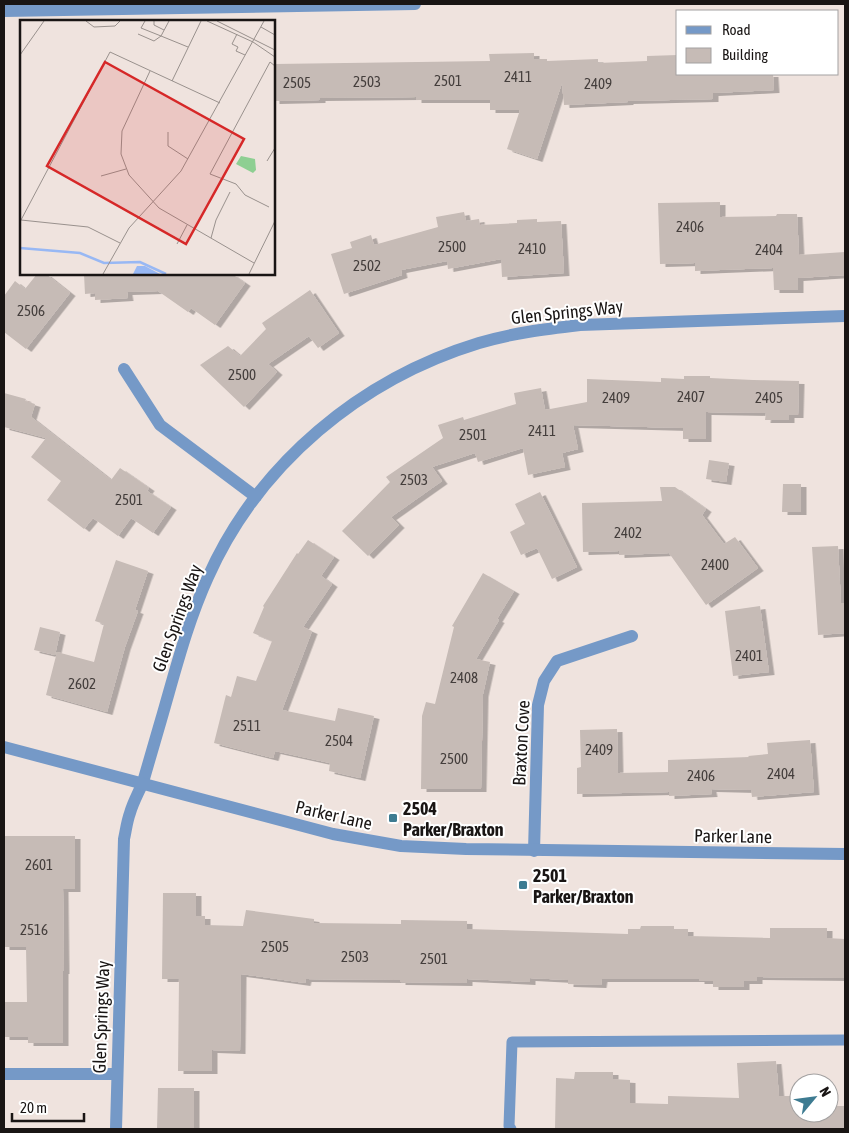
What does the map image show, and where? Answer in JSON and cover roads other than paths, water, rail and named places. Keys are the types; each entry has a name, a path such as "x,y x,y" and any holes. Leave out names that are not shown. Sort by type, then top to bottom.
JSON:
{"street":[{"path":"4,11 416,4"},
{"name":"Glen Springs Way","path":"116,1129 124,839 130,813 142,783 193,613 208,576 227,540 282,465 308,439 363,396 416,367 481,342 535,330 580,325 845,316"},
{"path":"124,369 160,425 256,498"},
{"name":"Braxton Cove","path":"534,851 538,706 544,681 557,661 632,636"},
{"name":"Parker Lane","path":"4,747 333,834 367,841 432,848 534,851 845,854"},
{"path":"4,1074 117,1074"}],"lane":[{"path":"511,1129 509,1126 512,1042 845,1040"}],"place":[{"name":"2504 Parker/Braxton","path":"393,818"},
{"name":"2501 Parker/Braxton","path":"523,885"}]}
